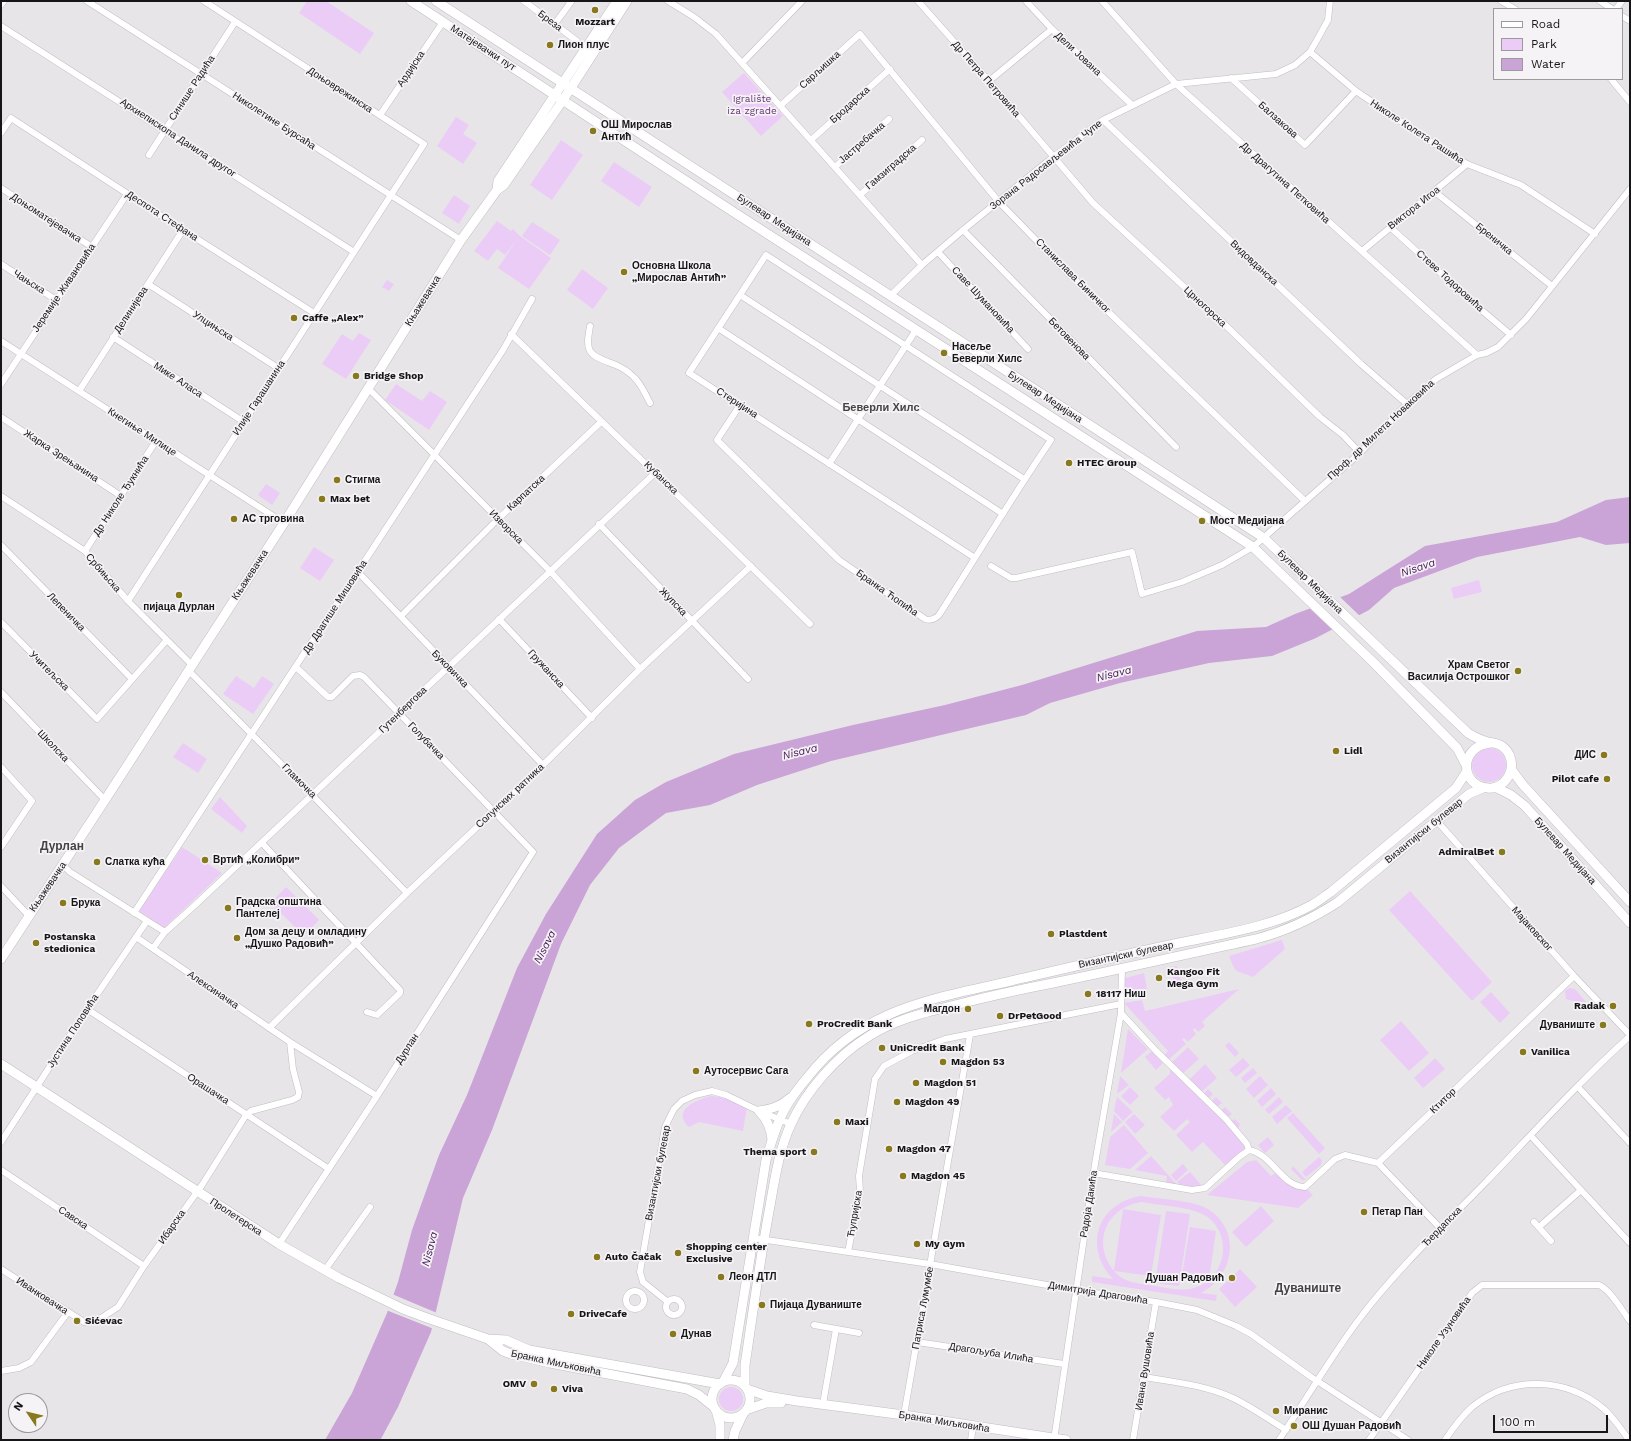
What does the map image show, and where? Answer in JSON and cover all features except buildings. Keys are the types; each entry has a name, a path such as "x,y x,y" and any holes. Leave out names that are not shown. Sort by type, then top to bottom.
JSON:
{"main road":[{"name":"Матејевачки пут","path":"411,1 559,97"},
{"name":"Матејевачки пут","path":"436,1 567,85"},
{"name":"Књажевачка","path":"567,85 616,1"},
{"name":"Књажевачка","path":"1,959 284,523 461,240 497,190 498,181 627,1"},
{"name":"Булевар Медијана","path":"567,85 1264,538 1468,733 1490,743 1499,745 1507,752 1511,761 1511,769 1523,785 1630,902"},
{"name":"Булевар Медијана","path":"559,97 916,330 1253,547 1373,662 1457,748 1473,782 1484,788"},
{"path":"1466,768 1471,751 1476,746 1490,743"},
{"name":"Византијски булевар","path":"721,1383 732,1363 766,1160 772,1140 780,1119 793,1095 834,1047 873,1021 923,1001 1131,953 1246,929 1269,923 1312,905 1331,892 1450,794 1460,783 1466,768"},
{"path":"1484,788 1495,787 1506,781 1511,769"},
{"name":"Булевар Медијана","path":"1495,787 1511,795 1525,806 1630,923"},
{"name":"Византијски булевар","path":"746,1387 745,1365 764,1239 778,1162 791,1124 802,1105 821,1078 841,1056 865,1038 884,1028 903,1019 931,1010 1005,992 1256,939 1275,934 1307,921 1338,902 1469,794 1484,788"},
{"name":"Пролетерска","path":"1,1064 279,1244 339,1278 409,1311 488,1339"},
{"path":"759,1111 775,1108 784,1104 793,1095"},
{"path":"759,1111 766,1118 771,1131 772,1140"},
{"name":"Бранка Миљковића","path":"488,1339 506,1340 529,1350 721,1383"},
{"name":"Бранка Миљковића","path":"488,1339 503,1351 511,1354 550,1363 687,1389 699,1396 715,1409"},
{"path":"720,1440 720,1426 715,1409 713,1394 721,1383 732,1380 746,1387 750,1400 735,1431 733,1440"},
{"name":"Бранка Миљковића","path":"746,1387 767,1396 797,1401 904,1415 1066,1440"},
{"name":"Бранка Миљковића","path":"745,1412 766,1404 797,1401"},
{"path":"715,1409 720,1414 729,1418 739,1416 745,1412"}],"street":[{"path":"1,5 4,1"},
{"name":"Николетине Бурсаћа","path":"87,1 461,240"},
{"name":"Доњоврежинска","path":"204,1 424,144 391,196"},
{"name":"Бреза","path":"524,1 577,41"},
{"path":"554,24 571,2 570,1"},
{"path":"668,1 694,17 716,34 743,62 780,106 922,265"},
{"path":"743,62 802,1"},
{"name":"Др Петра Петровића","path":"918,1 989,81 1053,158"},
{"name":"Дели Јована","path":"1026,1 1052,29 1132,105"},
{"name":"Др Драгутина Петковића","path":"1102,1 1176,84 1477,355"},
{"name":"Зорана Радосављевића Чупе","path":"890,296 922,265 963,230 1103,120 1176,84 1276,74 1295,65 1310,52 1328,20 1330,1"},
{"path":"1501,1 1513,8"},
{"path":"1600,1 1610,8"},
{"name":"Синише Радића","path":"149,155 235,22"},
{"name":"Ардијска","path":"380,115 443,22"},
{"name":"Архиепископа Данила другог","path":"1,26 166,130 354,252"},
{"path":"989,81 1052,29"},
{"name":"Станислава Биничког","path":"860,34 999,202 1069,274 1305,501"},
{"name":"Сврљишка","path":"780,106 860,34"},
{"name":"Николе Колета Рашића","path":"1310,52 1356,92 1467,164 1521,185 1595,234"},
{"name":"Бродарска","path":"811,140 890,69"},
{"name":"Балзакова","path":"1231,78 1304,145 1356,92"},
{"path":"1612,80 1630,102"},
{"name":"Деспота Стефана","path":"1,133 11,118 314,313"},
{"name":"Јастребачка","path":"835,167 889,119"},
{"name":"Видовданска","path":"1103,120 1361,364 1407,404"},
{"name":"Гамзиградска","path":"860,195 922,140"},
{"name":"Црногорска","path":"1053,158 1093,203 1218,318 1320,417 1343,435 1360,453"},
{"name":"Виктора Игоа","path":"1362,251 1467,164"},
{"name":"Доњоматејевачка","path":"1,188 92,247"},
{"name":"Проф. др Милета Новаковића","path":"1253,547 1360,453 1407,404 1436,379 1477,355 1486,353 1498,347 1511,335 1526,319 1630,190"},
{"name":"Бреничка","path":"1435,192 1552,286"},
{"name":"Јеремије Живановића","path":"1,384 127,194"},
{"name":"Илије Гарашанина","path":"128,602 278,368 391,196"},
{"name":"Стеве Тодоровића","path":"1390,227 1511,335"},
{"name":"Делинијева","path":"79,390 183,230"},
{"name":"Бетовенова","path":"963,230 1176,448"},
{"name":"Саве Шумановића","path":"938,252 1028,349"},
{"name":"Стеријина","path":"905,346 766,255 689,373 975,558"},
{"name":"Чањска","path":"1,264 56,300"},
{"name":"Улцињска","path":"148,284 278,368"},
{"path":"740,295 880,384 1024,479"},
{"name":"Др Драгише Мишовића","path":"134,913 435,455 503,350 532,299"},
{"path":"590,326 588,345 590,351 603,360 620,367 640,382 650,403"},
{"path":"718,328 1003,514"},
{"path":"829,464 916,330"},
{"name":"Кубанска","path":"511,334 810,624"},
{"name":"Мике Аласа","path":"113,337 244,422"},
{"name":"Кнегиње Милице","path":"1,341 284,523"},
{"name":"Бранка Ћопића","path":"740,405 717,440 839,560 925,619 931,620 939,615 1024,479 1051,440 905,346"},
{"name":"Изворска","path":"368,388 550,571 640,669"},
{"name":"Жарка Зрењанина","path":"1,417 121,496"},
{"name":"Карпатска","path":"400,616 498,519 601,422"},
{"name":"Др Николе Ђукнића","path":"85,551 156,441"},
{"name":"Гутенбергова","path":"152,948 165,932 262,843 312,794 655,473"},
{"name":"Србињска","path":"1,496 85,551 128,602 190,668"},
{"name":"Жупска","path":"599,524 748,679"},
{"name":"Лепеничка","path":"1,545 132,679"},
{"path":"991,566 1010,578 1016,578 1132,552 1142,594 1182,582 1222,565 1253,547"},
{"name":"Солунских ратника","path":"269,1028 407,893 592,718 640,669 751,566"},
{"name":"Буковичка","path":"358,572 543,765"},
{"name":"Гружанска","path":"499,619 592,718"},
{"name":"Учитељска","path":"1,622 97,719 132,679"},
{"path":"132,679 166,641"},
{"name":"Голубачка","path":"296,667 328,697 332,697 353,676 360,675 364,677 533,852"},
{"name":"Гламочка","path":"190,668 251,733 407,893"},
{"name":"Школска","path":"1,692 105,800"},
{"path":"1,767 32,801 1,847"},
{"name":"Мајаковског","path":"1437,821 1574,976 1630,1036"},
{"path":"262,843 400,990 400,993 377,1015 368,1012"},
{"name":"Дурлан","path":"279,1244 377,1096 533,852"},
{"path":"63,865 70,872 165,932"},
{"path":"1,886 29,916"},
{"name":"Јустина Поповића","path":"1,1142 147,921"},
{"name":"Алексиначка","path":"136,938 290,1042 377,1096"},
{"name":"Радоја Дакића","path":"1054,1439 1093,1173 1121,1013 1122,968"},
{"name":"Ктитор","path":"1378,1163 1574,976"},
{"name":"Ћупријска","path":"848,1252 860,1191 859,1176 875,1079 884,1066 912,1051 945,1039 1121,1004"},
{"name":"Орашачка","path":"87,1010 329,1168"},
{"path":"1121,1013 1156,1051 1226,1119 1247,1144 1250,1150"},
{"name":"Патриса Лумумбе","path":"904,1415 970,1035"},
{"name":"Ђердапска","path":"1279,1440 1357,1322 1377,1297 1440,1229 1578,1087 1630,1036"},
{"path":"246,1115 252,1111 298,1097 300,1092 293,1070 290,1042"},
{"path":"1578,1087 1630,1143"},
{"name":"Византијски булевар","path":"643,1282 640,1272 665,1128 674,1109 688,1098 712,1091 732,1097 759,1111 791,1124"},
{"name":"Ибарска","path":"84,1322 98,1320 118,1307 144,1266 197,1191 246,1115"},
{"path":"1531,1136 1630,1243"},
{"path":"1093,1173 1192,1190 1202,1189 1239,1156 1250,1150 1264,1156 1288,1180 1301,1187 1305,1187 1335,1159 1345,1155 1378,1163 1440,1229"},
{"name":"Савска","path":"1,1170 144,1266"},
{"path":"1539,1227 1580,1190"},
{"path":"325,1270 370,1207"},
{"path":"1534,1222 1551,1241"},
{"name":"Димитрија Драговића","path":"753,1238 930,1264 1197,1310 1236,1326 1251,1334 1317,1381 1381,1424 1408,1440"},
{"name":"Иванковачка","path":"1,1268 84,1322"},
{"path":"638,1291 643,1282 668,1302"},
{"name":"Николе Узуновића","path":"1369,1440 1472,1293 1482,1285 1599,1285 1609,1293 1630,1321"},
{"name":"Ивана Вушовића","path":"1133,1440 1156,1302"},
{"path":"1,1371 19,1368 31,1362 68,1312"},
{"path":"814,1324 859,1333"},
{"path":"823,1404 836,1329"},
{"name":"Драгољуба Илића","path":"917,1342 1064,1364"},
{"path":"1144,1377 1213,1390 1245,1404 1286,1430"},
{"path":"1445,1440 1456,1423 1472,1407 1485,1398 1512,1387 1548,1384 1569,1389 1596,1403 1614,1419 1629,1440"},
{"path":"971,1440 973,1426"}],"green space":[{"path":"307,1 326,1 374,33 360,54 299,13"},
{"name":"Igralište iza zgrade","path":"744,73 783,116 761,136 722,92"},
{"path":"456,117 469,125 463,134 477,143 463,164 437,146"},
{"path":"561,140 583,155 552,200 530,185"},
{"path":"614,162 652,187 639,207 601,181"},
{"path":"454,195 470,206 459,224 442,213"},
{"path":"497,221 511,231 513,229 520,236 551,258 529,289 498,268 516,241 505,255 497,249 488,261 474,251"},
{"path":"532,222 560,240 550,255 522,236"},
{"path":"582,269 608,288 593,309 567,290"},
{"path":"387,280 394,284 389,291 382,287"},
{"path":"359,333 371,340 346,379 322,364 342,334 353,341"},
{"path":"396,384 422,401 430,391 447,402 429,430 385,400"},
{"path":"266,484 280,493 272,505 258,495"},
{"path":"314,547 334,560 320,581 300,568"},
{"path":"1479,580 1482,592 1454,599 1451,588"},
{"path":"236,676 254,688 262,676 274,684 253,714 223,694"},
{"path":"183,743 207,759 198,773 173,757"},
{"path":"1489,748 1501,753 1506,765 1501,777 1489,782 1477,777 1472,765 1477,753"},
{"path":"220,797 247,826 242,833 211,809"},
{"path":"182,847 222,873 164,928 139,911"},
{"path":"286,887 319,920 304,936 271,903"},
{"path":"1410,891 1492,982 1472,1001 1389,910"},
{"path":"1282,940 1285,949 1253,977 1237,971 1233,967 1229,956"},
{"path":"1177,966 1181,982 1174,983 1170,967"},
{"path":"1144,973 1147,989 1122,994 1122,979"},
{"path":"1570,988 1576,990 1586,1002 1577,1002 1566,999 1565,991"},
{"path":"1239,989 1202,1022 1205,1026 1198,1032 1195,1028 1193,1030 1196,1034 1188,1042 1184,1038 1182,1039 1186,1044 1167,1061 1162,1057 1168,1051 1124,1003 1142,1000 1145,1011"},
{"path":"1491,992 1510,1013 1500,1023 1480,1002"},
{"path":"1401,1021 1429,1053 1409,1071 1380,1040"},
{"path":"1128,1029 1148,1049 1121,1073"},
{"path":"1229,1042 1239,1053 1235,1057 1225,1046"},
{"path":"1188,1047 1199,1059 1182,1074 1188,1081 1205,1064 1217,1078 1200,1093 1202,1095 1208,1089 1213,1094 1207,1100 1210,1103 1216,1097 1222,1103 1215,1108 1219,1112 1225,1107 1232,1114 1226,1119 1231,1121 1235,1119 1240,1124 1238,1128 1249,1150 1227,1167 1203,1142 1192,1152 1176,1135 1190,1122 1187,1119 1174,1131 1160,1117 1173,1105 1169,1097 1165,1100 1154,1088 1170,1074 1170,1064"},
{"path":"1152,1051 1163,1063 1156,1070 1145,1057"},
{"path":"1243,1058 1250,1065 1236,1077 1229,1070"},
{"path":"1435,1058 1445,1069 1423,1088 1414,1078"},
{"path":"1253,1068 1257,1073 1245,1083 1241,1078"},
{"path":"1120,1076 1129,1085 1117,1094"},
{"path":"1260,1076 1268,1085 1254,1098 1246,1089"},
{"path":"1130,1087 1139,1096 1130,1105 1121,1096"},
{"path":"1271,1088 1276,1094 1262,1107 1257,1101"},
{"path":"711,1096 721,1097 747,1107 743,1131 699,1122 689,1127 684,1121 684,1111 693,1103"},
{"path":"1117,1097 1133,1112 1123,1121 1114,1111"},
{"path":"1279,1097 1283,1102 1269,1114 1265,1110"},
{"path":"1286,1105 1292,1111 1277,1124 1272,1117"},
{"path":"1293,1113 1325,1148 1319,1154 1287,1118"},
{"path":"1114,1114 1122,1122 1111,1132"},
{"path":"1134,1114 1145,1125 1135,1134 1125,1122"},
{"path":"1124,1125 1148,1153 1130,1169 1105,1165 1110,1137"},
{"path":"1268,1137 1274,1145 1265,1153 1258,1145"},
{"path":"1151,1156 1180,1188 1165,1186 1167,1176 1135,1170"},
{"path":"1319,1157 1322,1160 1321,1165 1306,1177 1302,1172"},
{"path":"1256,1160 1271,1176 1278,1171 1305,1188 1313,1195 1298,1208 1207,1195 1247,1162"},
{"path":"1183,1164 1188,1170 1176,1181 1171,1175"},
{"path":"1293,1166 1306,1180 1302,1180 1291,1169"},
{"path":"1190,1172 1204,1188 1183,1188 1177,1182"},
{"path":"1141,1196 1182,1201 1204,1207 1216,1215 1224,1226 1229,1238 1230,1250 1222,1275 1213,1285 1201,1293 1217,1295 1216,1301 1092,1282 1092,1276 1113,1279 1104,1267 1099,1254 1097,1241 1099,1228 1105,1217 1114,1207 1126,1200","holes":["1141,1202 1192,1210 1206,1216 1215,1224 1223,1245 1219,1266 1213,1276 1205,1283 1189,1289 1166,1288 1135,1283 1121,1278 1114,1271 1151,1276 1161,1215 1123,1209 1113,1270 1107,1259 1104,1248 1103,1238 1106,1228 1111,1219 1119,1211 1129,1205"]},
{"path":"1261,1206 1274,1221 1246,1247 1232,1232"},
{"path":"1166,1211 1190,1214 1179,1286 1155,1283"},
{"path":"1190,1227 1216,1231 1209,1279 1182,1275"},
{"path":"1240,1269 1257,1287 1235,1307 1219,1289"},
{"path":"731,1387 736,1388 742,1394 742,1404 736,1410 731,1411 726,1410 720,1404 719,1399 720,1394 726,1388"}],"water":[{"name":"Nisava","path":"1630,497 1630,543 1606,545 1580,537 1477,557 1394,588 1369,610 1316,638 1272,656 1209,663 1120,683 1050,703 1026,715 831,761 757,785 710,805 666,813 619,848 590,885 561,944 492,1130 463,1198 431,1332 398,1407 382,1437 380,1440 325,1440 352,1393 387,1313 398,1282 412,1230 439,1155 467,1095 517,968 546,914 597,834 635,800 666,782 734,754 853,725 945,705 1022,685 1197,631 1266,627 1295,614 1349,594 1425,546 1557,522 1606,500"}],"pier":[{"path":"1339,596 1361,617 1334,631 1308,607"},
{"path":"392,1294 437,1313 434,1329 386,1310"}],"place":[{"name":"Mozzart","path":"595,10"},
{"name":"Лион плус","path":"550,45"},
{"name":"ОШ Мирослав Антић","path":"593,131"},
{"name":"Основна Школа „Мирослав Антић”","path":"624,272"},
{"name":"Caffe „Alex”","path":"294,318"},
{"name":"Насеље Беверли Хилс","path":"944,353"},
{"name":"Bridge Shop","path":"356,376"},
{"name":"HTEC Group","path":"1069,463"},
{"name":"Стигма","path":"337,480"},
{"name":"Max bet","path":"322,499"},
{"name":"АС трговина","path":"234,519"},
{"name":"Мост Медијана","path":"1202,521"},
{"name":"пијаца Дурлан","path":"179,595"},
{"name":"Храм Светог Василија Острошког","path":"1518,671"},
{"name":"Lidl","path":"1336,751"},
{"name":"ДИС","path":"1604,755"},
{"name":"Pilot cafe","path":"1607,779"},
{"name":"AdmiralBet","path":"1502,852"},
{"name":"Вртић „Колибри”","path":"205,860"},
{"name":"Слатка кућа","path":"97,862"},
{"name":"Брука","path":"63,903"},
{"name":"Градска општина Пантелеј","path":"228,908"},
{"name":"Plastdent","path":"1051,934"},
{"name":"Дом за децу и омладину „Душко Радовић”","path":"237,938"},
{"name":"Postanska stedionica","path":"36,943"},
{"name":"Kangoo Fit Mega Gym","path":"1159,978"},
{"name":"18117 Ниш","path":"1088,994"},
{"name":"Radak","path":"1613,1006"},
{"name":"Магдон","path":"968,1009"},
{"name":"DrPetGood","path":"1000,1016"},
{"name":"ProCredit Bank","path":"809,1024"},
{"name":"Дуваниште","path":"1603,1025"},
{"name":"UniCredit Bank","path":"882,1048"},
{"name":"Vanilica","path":"1523,1052"},
{"name":"Magdon 53","path":"943,1062"},
{"name":"Аутосервис Сага","path":"696,1071"},
{"name":"Magdon 51","path":"916,1083"},
{"name":"Magdon 49","path":"897,1102"},
{"name":"Maxi","path":"837,1122"},
{"name":"Magdon 47","path":"889,1149"},
{"name":"Thema sport","path":"814,1152"},
{"name":"Magdon 45","path":"903,1176"},
{"name":"Петар Пан","path":"1364,1212"},
{"name":"My Gym","path":"917,1244"},
{"name":"Shopping center Exclusive","path":"678,1253"},
{"name":"Auto Čačak","path":"597,1257"},
{"name":"Леон ДТЛ","path":"721,1277"},
{"name":"Душан Радовић","path":"1232,1278"},
{"name":"Пијаца Дуваниште","path":"762,1305"},
{"name":"DriveCafe","path":"571,1314"},
{"name":"Sićevac","path":"77,1321"},
{"name":"Дунав","path":"673,1334"},
{"name":"OMV","path":"534,1384"},
{"name":"Viva","path":"554,1389"},
{"name":"Миранис","path":"1276,1411"},
{"name":"ОШ Душан Радовић","path":"1294,1426"}],"district":[{"name":"Беверли Хилс","path":"881,408"},
{"name":"Дурлан","path":"62,846"},
{"name":"Дуваниште","path":"1308,1288"}]}
